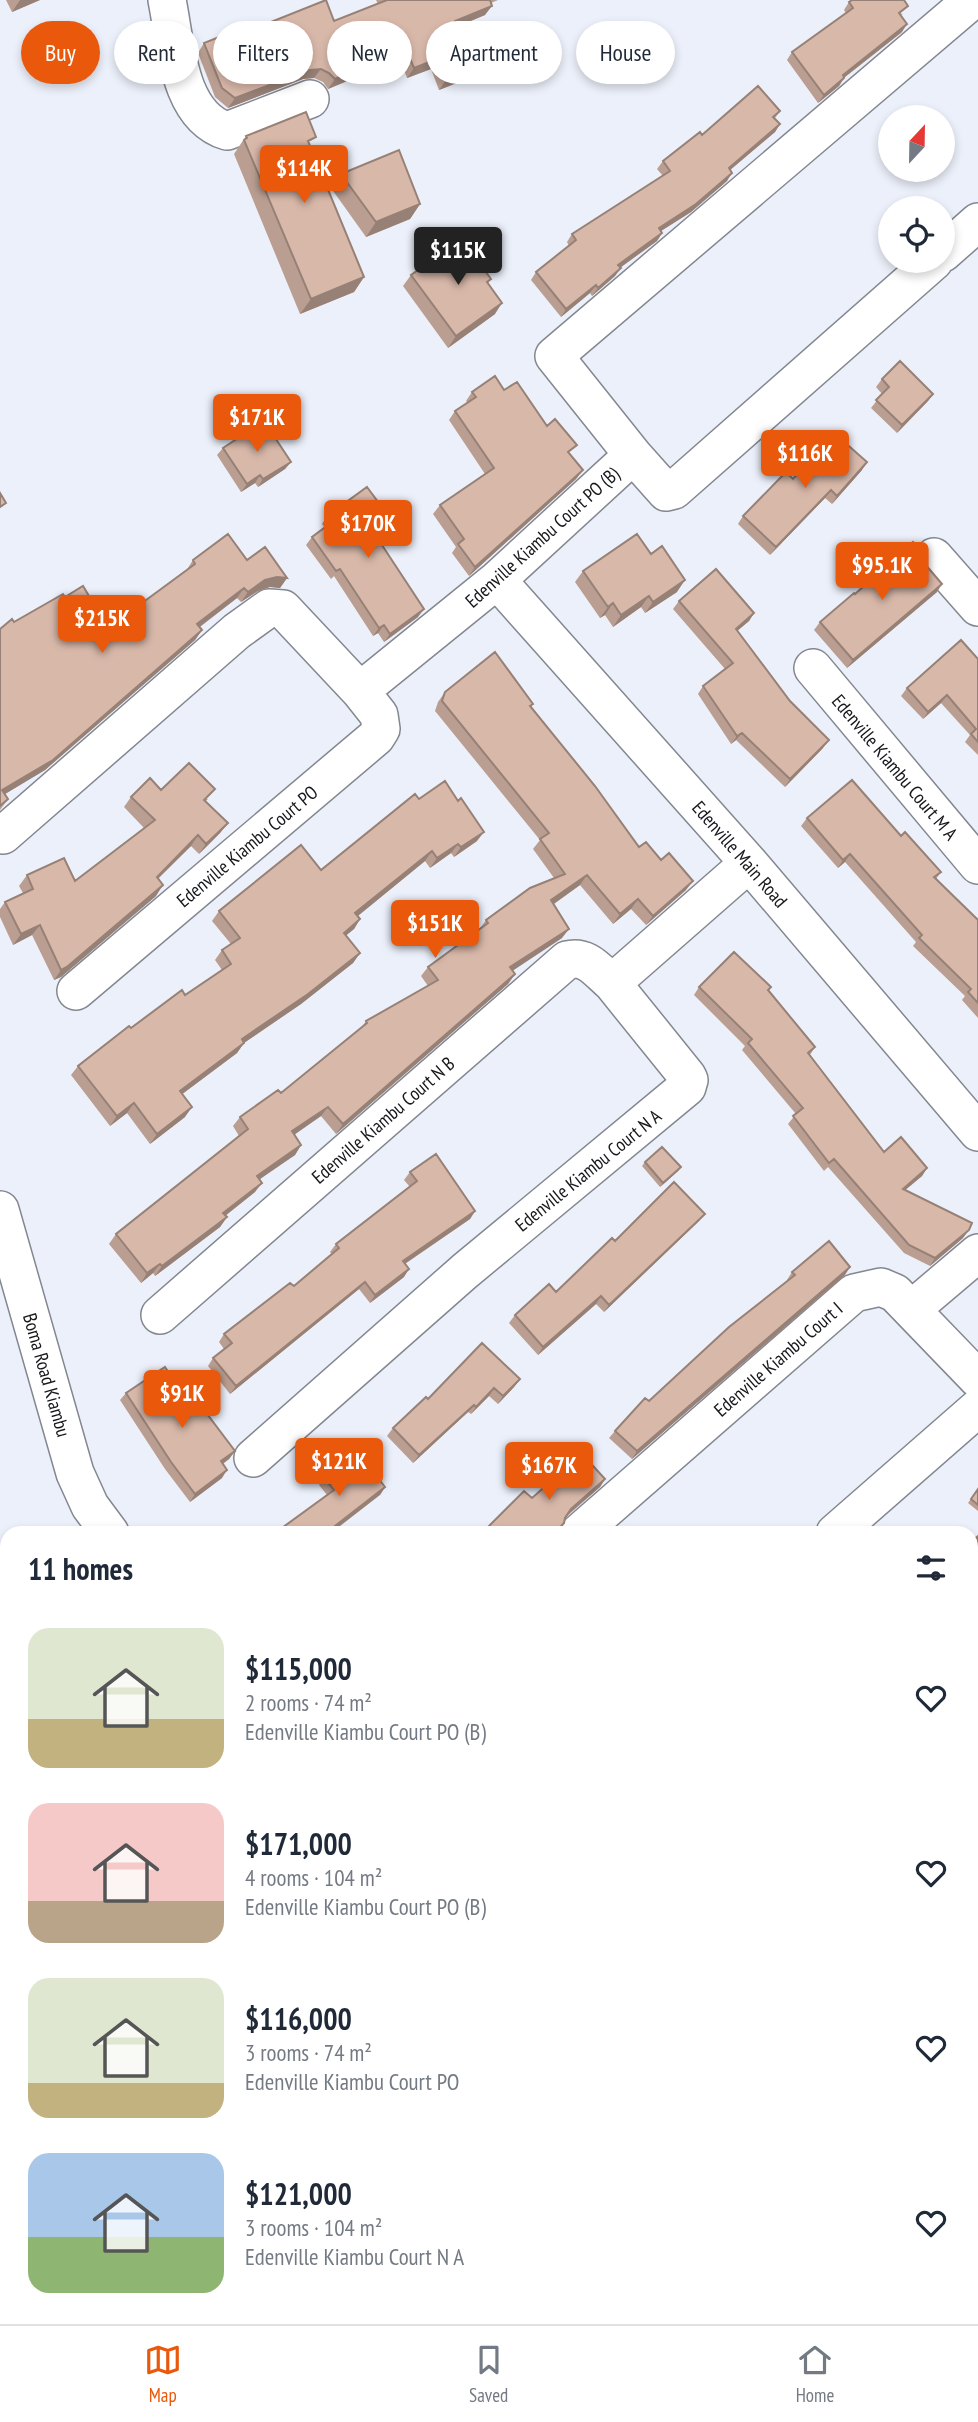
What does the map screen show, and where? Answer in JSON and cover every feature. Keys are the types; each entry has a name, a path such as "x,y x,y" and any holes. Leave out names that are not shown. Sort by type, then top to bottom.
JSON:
{"street":[{"path":"167,0 186,91 201,116 214,127 227,131 310,99"},
{"name":"Edenville Kiambu Court PO (B)","path":"360,691 497,580 633,455 554,356 972,0"},
{"path":"955,242 978,222"},
{"path":"633,455 666,492 674,490 920,273"},
{"path":"933,557 978,607"},
{"name":"Edenville Main Road","path":"497,580 749,863 978,1132"},
{"path":"3,835 237,631 269,608 283,609 360,691"},
{"name":"Edenville Kiambu Court M A","path":"813,668 978,866"},
{"name":"Edenville Kiambu Court PO","path":"76,992 376,737 381,729 379,715 360,691"},
{"path":"612,983 749,863"},
{"name":"Edenville Kiambu Court N B","path":"160,1315 567,960 586,960 612,983"},
{"name":"Edenville Kiambu Court N A","path":"253,1458 465,1271 687,1087 687,1076 612,983"},
{"name":"Boma Road Kiambu","path":"0,1210 75,1473 90,1506 105,1526"},
{"path":"912,1308 978,1254"},
{"name":"Edenville Kiambu Court I","path":"587,1526 854,1293 881,1287 895,1293 978,1379"},
{"path":"843,1526 978,1408"}],"building":[{"path":"326,0 334,21 327,21 327,72 313,70 313,21 274,21"},
{"path":"387,0 490,0 492,6 455,21 426,21 426,63 414,68 412,21 334,21"},
{"path":"904,0 908,6 899,13 907,24 843,75 844,78 824,95 792,52 853,8 849,2"},
{"path":"213,39 213,66 204,43"},
{"path":"220,84 272,84 235,98"},
{"path":"758,86 780,111 773,117 780,124 729,168 732,173 696,204 659,228 662,233 618,265 621,268 598,288 596,285 566,309 536,272 576,240 572,234 670,171 663,161 700,132 702,135"},
{"path":"306,112 316,137 308,141 364,277 311,299 244,140 246,136"},
{"path":"399,150 420,204 376,222 341,174"},
{"path":"462,239 491,279 487,282 502,303 456,336 411,275"},
{"path":"900,361 933,394 902,425 876,400 889,387 882,379"},
{"path":"495,376 504,390 517,382 547,426 555,419 577,445 568,452 583,470 475,567 458,544 464,539 440,505 494,468 455,411 476,397 472,392"},
{"path":"264,421 291,462 263,479 260,475 247,484 223,448"},
{"path":"833,432 867,462 837,496 831,490 776,547 743,516 786,472 793,479"},
{"path":"367,487 396,526 378,539 424,609 390,634 384,625 379,628 340,569 336,571 312,537 332,522 327,516"},
{"path":"0,493 6,503 0,507"},
{"path":"228,534 247,560 265,547 287,578 265,580 248,592 244,588 197,624 202,630 53,760 2,790 8,799 0,806 0,629 12,619 14,622 63,594 65,597 83,586 108,628 195,564 193,560"},
{"path":"637,534 651,554 662,546 685,580 653,602 649,596 621,615 613,603 608,607 583,571"},
{"path":"913,542 924,563 942,584 853,660 820,622"},
{"path":"716,569 754,613 736,629 790,701 829,740 790,779 742,733 737,736 703,686 733,663 679,601"},
{"path":"961,640 978,659 978,742 971,734 976,729 947,695 928,712 907,688"},
{"path":"495,652 533,704 530,706 595,786 639,847 646,842 661,860 669,853 693,881 653,916 638,899 620,914 587,875 551,900 569,929 510,967 515,974 343,1124 328,1107 292,1131 301,1145 257,1176 262,1183 223,1213 227,1217 162,1266 160,1264 147,1273 116,1234 248,1129 240,1117 278,1090 281,1093 367,1023 366,1021 438,980 428,967 488,923 486,920 530,888 565,874 540,839 549,833 442,701 445,692"},
{"path":"189,763 215,789 204,800 228,823 206,844 198,835 157,877 163,885 61,970 40,925 21,934 5,902 33,889 27,875 64,858 75,881 155,820 131,797 150,778 161,790"},
{"path":"852,780 901,836 905,832 941,872 934,877 978,920 978,1003 968,992 971,989 919,938 922,935 850,854 843,860 807,818"},
{"path":"445,781 458,801 461,798 484,832 437,858 432,851 355,913 360,919 344,933 360,953 308,994 242,1039 244,1043 180,1091 192,1107 157,1134 134,1103 117,1116 78,1066 129,1026 131,1028 182,990 185,995 231,964 222,950 240,938 219,911 301,845 321,870 415,794 419,799"},
{"path":"734,952 771,987 768,990 815,1047 808,1053 884,1152 901,1137 927,1168 903,1189 972,1223 969,1230 935,1258 909,1245 834,1159 829,1163 793,1116 803,1108 748,1043 752,1039 699,987"},
{"path":"662,1147 681,1167 663,1183 645,1162"},
{"path":"436,1154 475,1211 403,1261 409,1269 375,1295 365,1282 236,1386 213,1358 232,1343 224,1334 290,1283 294,1286 339,1248 336,1244 417,1181 410,1172"},
{"path":"674,1182 705,1214 609,1305 601,1296 543,1347 515,1315 549,1284 556,1292 612,1238 615,1241"},
{"path":"829,1241 850,1267 637,1451 615,1431 645,1398 649,1401 729,1327 795,1275 792,1272"},
{"path":"482,1343 520,1379 503,1396 494,1388 476,1407 474,1405 419,1455 393,1428 426,1397 428,1399"},
{"path":"165,1367 197,1415 204,1410 235,1451 221,1461 227,1470 195,1494 126,1393"},
{"path":"358,1452 385,1487 335,1526 285,1526 334,1490 324,1478"},
{"path":"582,1454 605,1479 571,1509 561,1526 489,1526 524,1491 532,1498"},
{"path":"978,1489 978,1505 971,1499"}]}
